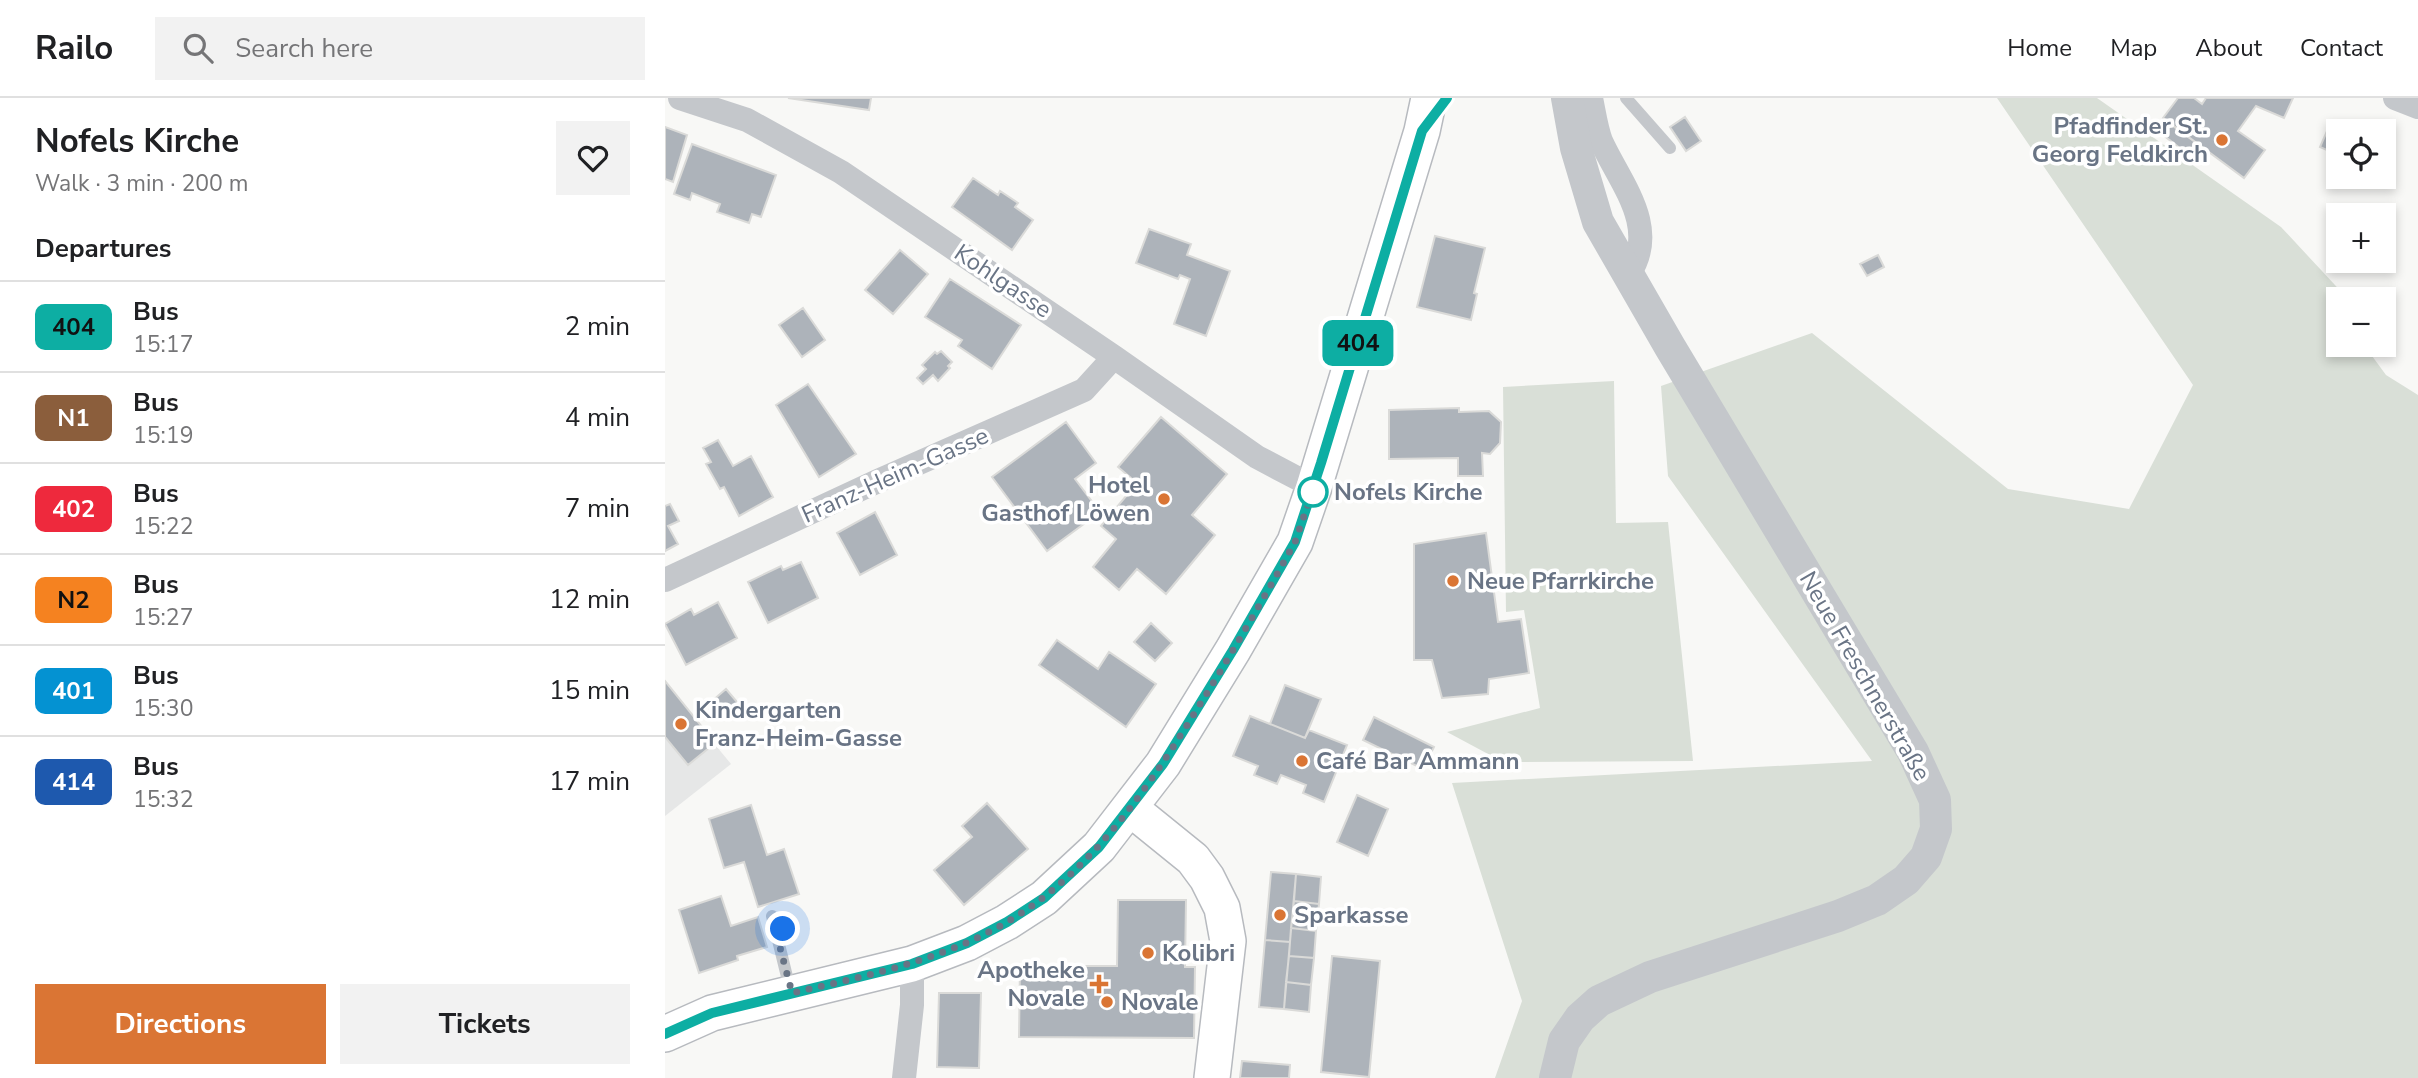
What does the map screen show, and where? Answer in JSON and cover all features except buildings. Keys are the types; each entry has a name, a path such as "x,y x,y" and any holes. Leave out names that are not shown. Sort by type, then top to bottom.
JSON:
{"main road":[{"path":"665,1034 712,1013 912,964 977,938 1044,898 1099,847 1170,753 1295,542 1314,487 1425,115 1447,98"},
{"path":"1130,808 1193,859 1223,908 1228,941 1212,1078"}],"street":[{"name":"Kohlgasse","path":"680,98 704,102 747,120 841,172 1257,457 1314,487"},
{"name":"Neue Freschnerstraße","path":"1555,1078 1564,1041 1580,1018 1599,1001 1650,976 1838,916 1877,900 1906,880 1926,857 1936,829 1935,800 1913,752 1598,222 1589,196 1567,98"},
{"path":"1591,98 1600,139 1632,195 1639,229 1640,253 1629,274"},
{"path":"2395,98 2418,107"},
{"name":"Franz-Heim-Gasse","path":"665,580 878,481 1084,390 1114,357"},
{"path":"904,1078 912,1005 912,964"}],"lane":[{"path":"1626,98 1670,148"},
{"path":"772,916 780,930 792,993"}],"shaded area":[{"path":"1997,98 2097,98 2281,227 2337,287 2326,287 2326,357 2373,357 2386,375 2418,395 2418,1078 1495,1078 1522,1001 1452,783 1872,761 1668,476 1661,386 1812,333 2008,489 2129,509 2193,385"},
{"path":"1614,381 1616,523 1668,522 1693,761 1503,762 1447,732 1540,708 1524,610 1506,612 1503,387"},
{"name":"Kindergarten Franz-Heim-Gasse","path":"665,684 731,764 665,816"}],"bus line":[{"name":"404","path":"665,1034 712,1013 912,964 967,943 1044,898 1099,847 1163,764 1295,542 1422,131 1447,98"}],"place":[{"name":"Pfadfinder St. Georg Feldkirch","path":"2222,140"},
{"name":"Nofels Kirche","path":"1313,492"},
{"name":"Hotel Gasthof Löwen","path":"1164,499"},
{"name":"Neue Pfarrkirche","path":"1453,581"},
{"name":"Kindergarten Franz-Heim-Gasse","path":"681,724"},
{"name":"Café Bar Ammann","path":"1302,761"},
{"name":"Sparkasse","path":"1280,915"},
{"name":"Kolibri","path":"1148,953"},
{"name":"Apotheke Novale","path":"1099,984"},
{"name":"Novale","path":"1107,1002"}],"route":[{"path":"783,929 776,932 792,993 912,964 967,943 1044,898 1099,847 1163,764 1295,542 1314,487 1313,492"}]}
